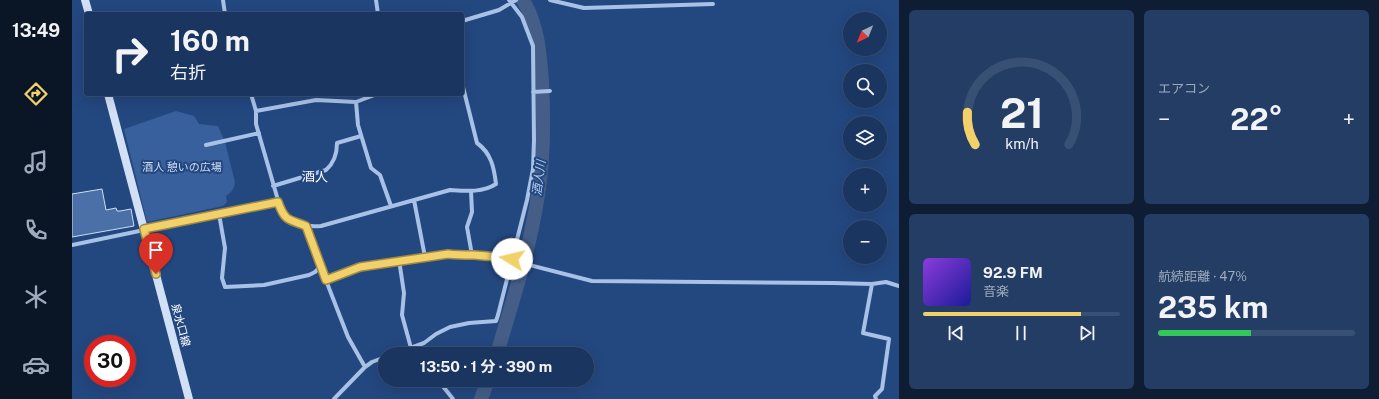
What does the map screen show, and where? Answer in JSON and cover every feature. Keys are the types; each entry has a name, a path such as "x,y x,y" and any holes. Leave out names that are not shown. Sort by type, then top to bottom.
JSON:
{"main road":[{"path":"85,0 88,12"},
{"name":"泉水口線","path":"109,96 189,399"}],"street":[{"path":"223,0 225,12"},
{"path":"376,0 378,12"},
{"path":"464,20 499,10 510,1 516,0"},
{"path":"550,0 584,8 713,4"},
{"path":"414,347 424,344 436,334 450,327 469,323 496,321 527,200 533,169 533,46 522,17 510,1"},
{"path":"251,96 256,111 256,124 282,214 290,221 306,226 321,226 450,190 471,191 490,188 496,184 490,156 484,148 477,143 464,91"},
{"path":"533,92 550,91"},
{"path":"256,111 316,100 356,102 372,96"},
{"path":"356,102 358,125 361,136 372,168 380,175 391,206"},
{"path":"206,145 259,133"},
{"path":"273,186 326,170 333,164 337,150 336,144 361,136"},
{"path":"471,191 472,212 467,227 472,255"},
{"path":"414,200 425,257"},
{"path":"72,245 278,202"},
{"path":"219,214 225,248 222,278 225,287 264,285 309,275 320,267"},
{"path":"306,226 320,267 348,337 365,367"},
{"path":"326,280 360,267 399,260 448,254 460,256 498,256 592,281 872,284 886,282 899,286"},
{"path":"399,260 404,293 402,315 411,347"},
{"path":"872,284 863,333 889,339 882,389 875,396 876,399"},
{"path":"334,399 365,367 378,360"},
{"path":"444,387 453,399"}],"green space":[{"name":"酒人 憩いの広場","path":"176,111 194,116 199,124 218,126 225,142 235,182 234,187 226,196 227,202 223,206 147,222 124,129"}],"building":[{"path":"102,189 106,210 116,208 117,211 131,209 134,226 72,237 72,194"}],"waterway":[{"name":"酒人川","path":"499,347 520,275 535,215 543,139 542,82 537,40 532,19 523,0"},
{"name":"酒人川","path":"481,399 485,387"}],"district":[{"name":"酒人","path":"315,176"}],"route":[{"path":"156,274 144,229 278,202 282,214 290,221 306,226 326,280 360,267 399,260 448,254 460,256 498,256 512,259"}]}
